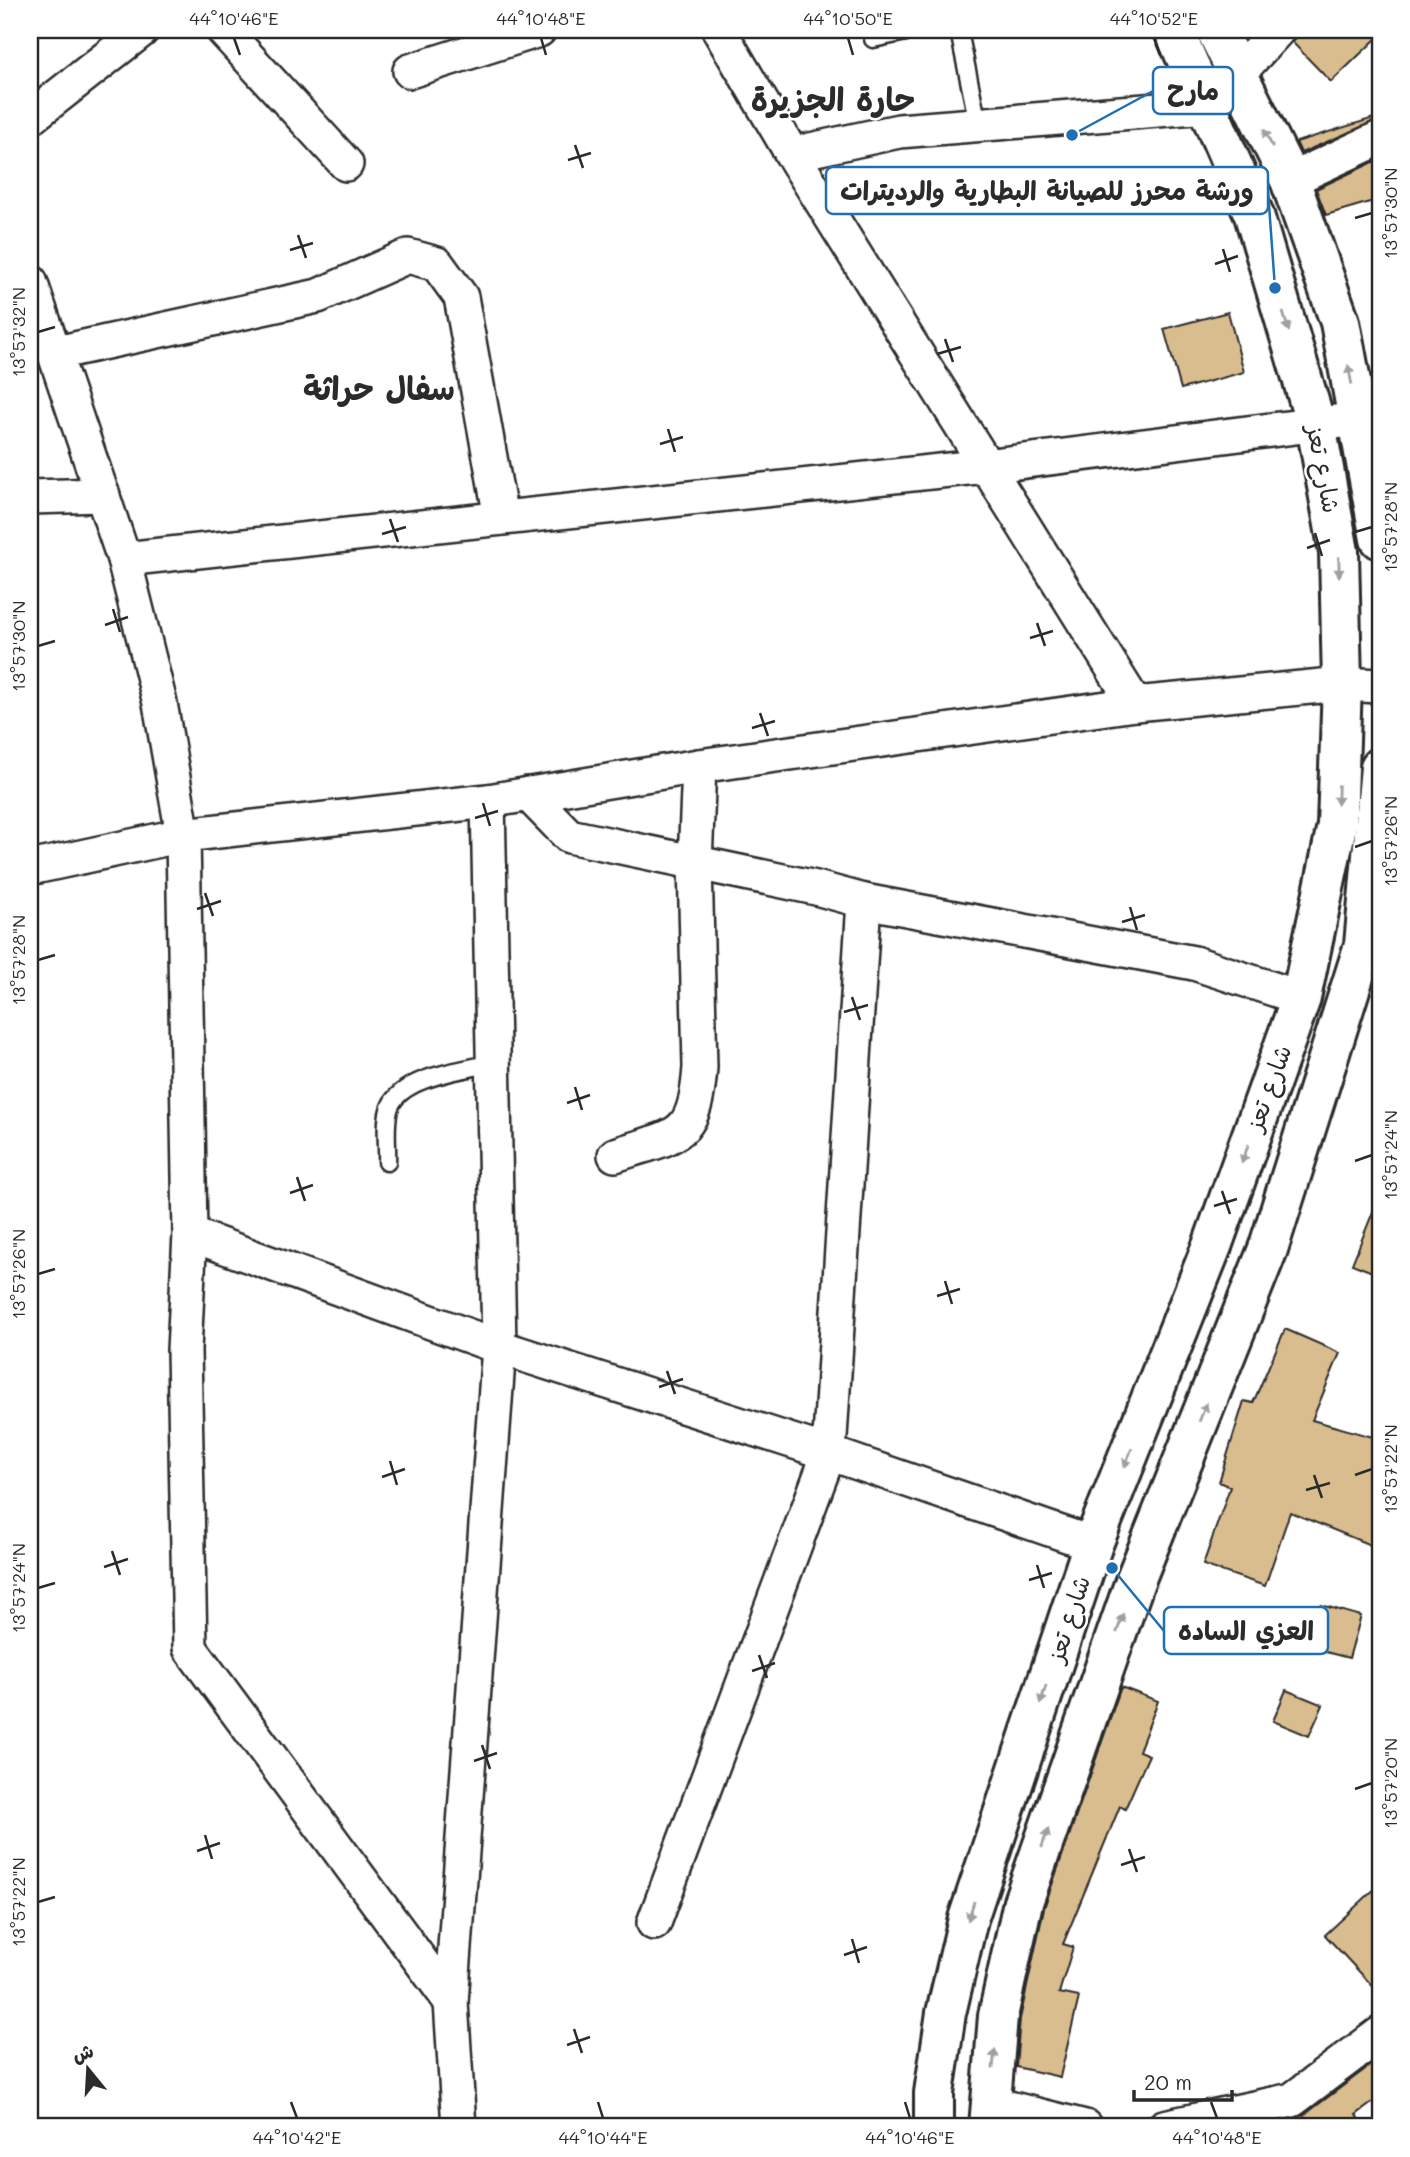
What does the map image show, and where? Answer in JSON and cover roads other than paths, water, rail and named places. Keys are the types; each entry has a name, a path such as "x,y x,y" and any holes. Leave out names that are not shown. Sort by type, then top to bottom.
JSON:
{"main road":[{"name":"شارع تعز","path":"934,2127 934,2093 946,2013 968,1919 1093,1544 1212,1246 1301,998 1336,825 1342,684 1339,552 1316,425 1255,215 1174,30"},
{"name":"شارع تعز","path":"1216,30 1236,76 1290,180 1340,322 1380,538"},
{"name":"شارع تعز","path":"989,2115 998,2016 1023,1902 1135,1581 1268,1248 1372,948 1380,767"}],"street":[{"path":"30,118 142,30"},
{"path":"223,30 345,164"},
{"path":"410,71 539,30"},
{"path":"719,30 792,154 1135,704"},
{"path":"1236,76 1278,30"},
{"path":"792,154 899,131 1207,106"},
{"path":"1290,180 1380,138"},
{"path":"56,353 318,296 408,256 436,264 461,297 501,518"},
{"path":"30,281 124,559 159,703 183,835 190,1234 184,1350 190,1648 451,2002"},
{"path":"124,559 986,466 1359,419"},
{"path":"30,497 103,495"},
{"path":"30,868 183,835 488,801 699,766 1135,704 1342,684 1380,686"},
{"path":"615,1155 678,1134 691,1121 698,1098 701,1067 695,863 699,766"},
{"path":"528,794 569,836 816,888 864,901 1194,963 1301,998"},
{"path":"459,2127 451,2002 499,1347 488,801"},
{"path":"654,1923 830,1453 864,901"},
{"path":"190,1234 499,1347 830,1453 1093,1544"},
{"path":"1164,2127 1292,2100 1380,2034"},
{"path":"989,2115 1085,2127"}],"lane":[{"path":"873,39 916,30"},
{"path":"954,30 960,36 978,124"},
{"path":"387,1162 390,1107 405,1089 423,1080 493,1063"}],"place":[{"name":"مارح","path":"1072,135"},
{"name":"ورشة محرز للصيانة البطارية والرديترات","path":"1275,288"},
{"name":"العزي الساده","path":"1112,1568"}],"district":[{"name":"حارة الجزيرة","path":"833,100"},
{"name":"سفال حراثة","path":"379,389"}]}
